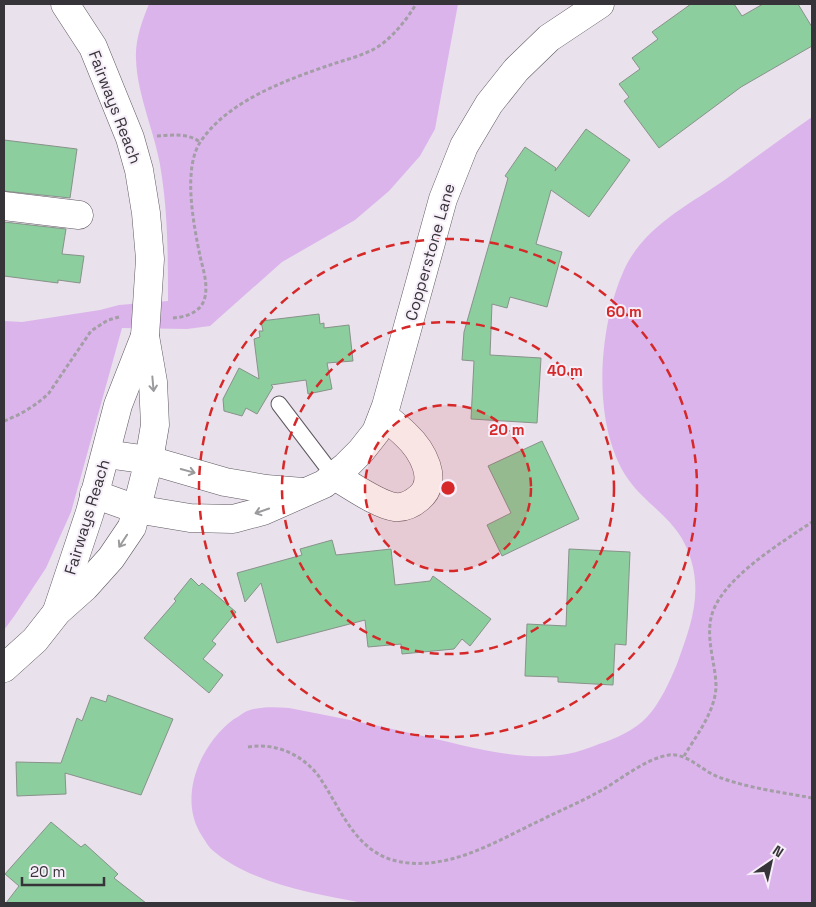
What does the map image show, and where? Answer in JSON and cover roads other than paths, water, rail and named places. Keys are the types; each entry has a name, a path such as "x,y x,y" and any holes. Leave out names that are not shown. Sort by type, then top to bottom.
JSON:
{"street":[{"name":"Fairways Reach","path":"4,668 34,640 57,612 85,587 112,558 132,527 149,460 155,425 153,382 146,327 150,259 146,213 139,170 130,138 92,47 65,4"},
{"name":"Copperstone Lane","path":"94,494 136,509 190,518 233,519 263,511 324,484 361,452 376,432 383,415 443,199 464,146 489,104 516,70 549,38 600,4"},
{"path":"4,206 79,216"},
{"name":"Fairways Reach","path":"57,612 106,454 118,405 146,327"},
{"path":"334,475 373,499 394,507 411,505 424,494 429,482 427,466 419,451 407,436 383,415"},
{"path":"106,454 149,460 226,482 266,489 307,492"}],"lane":[{"path":"279,404 334,475"}]}
